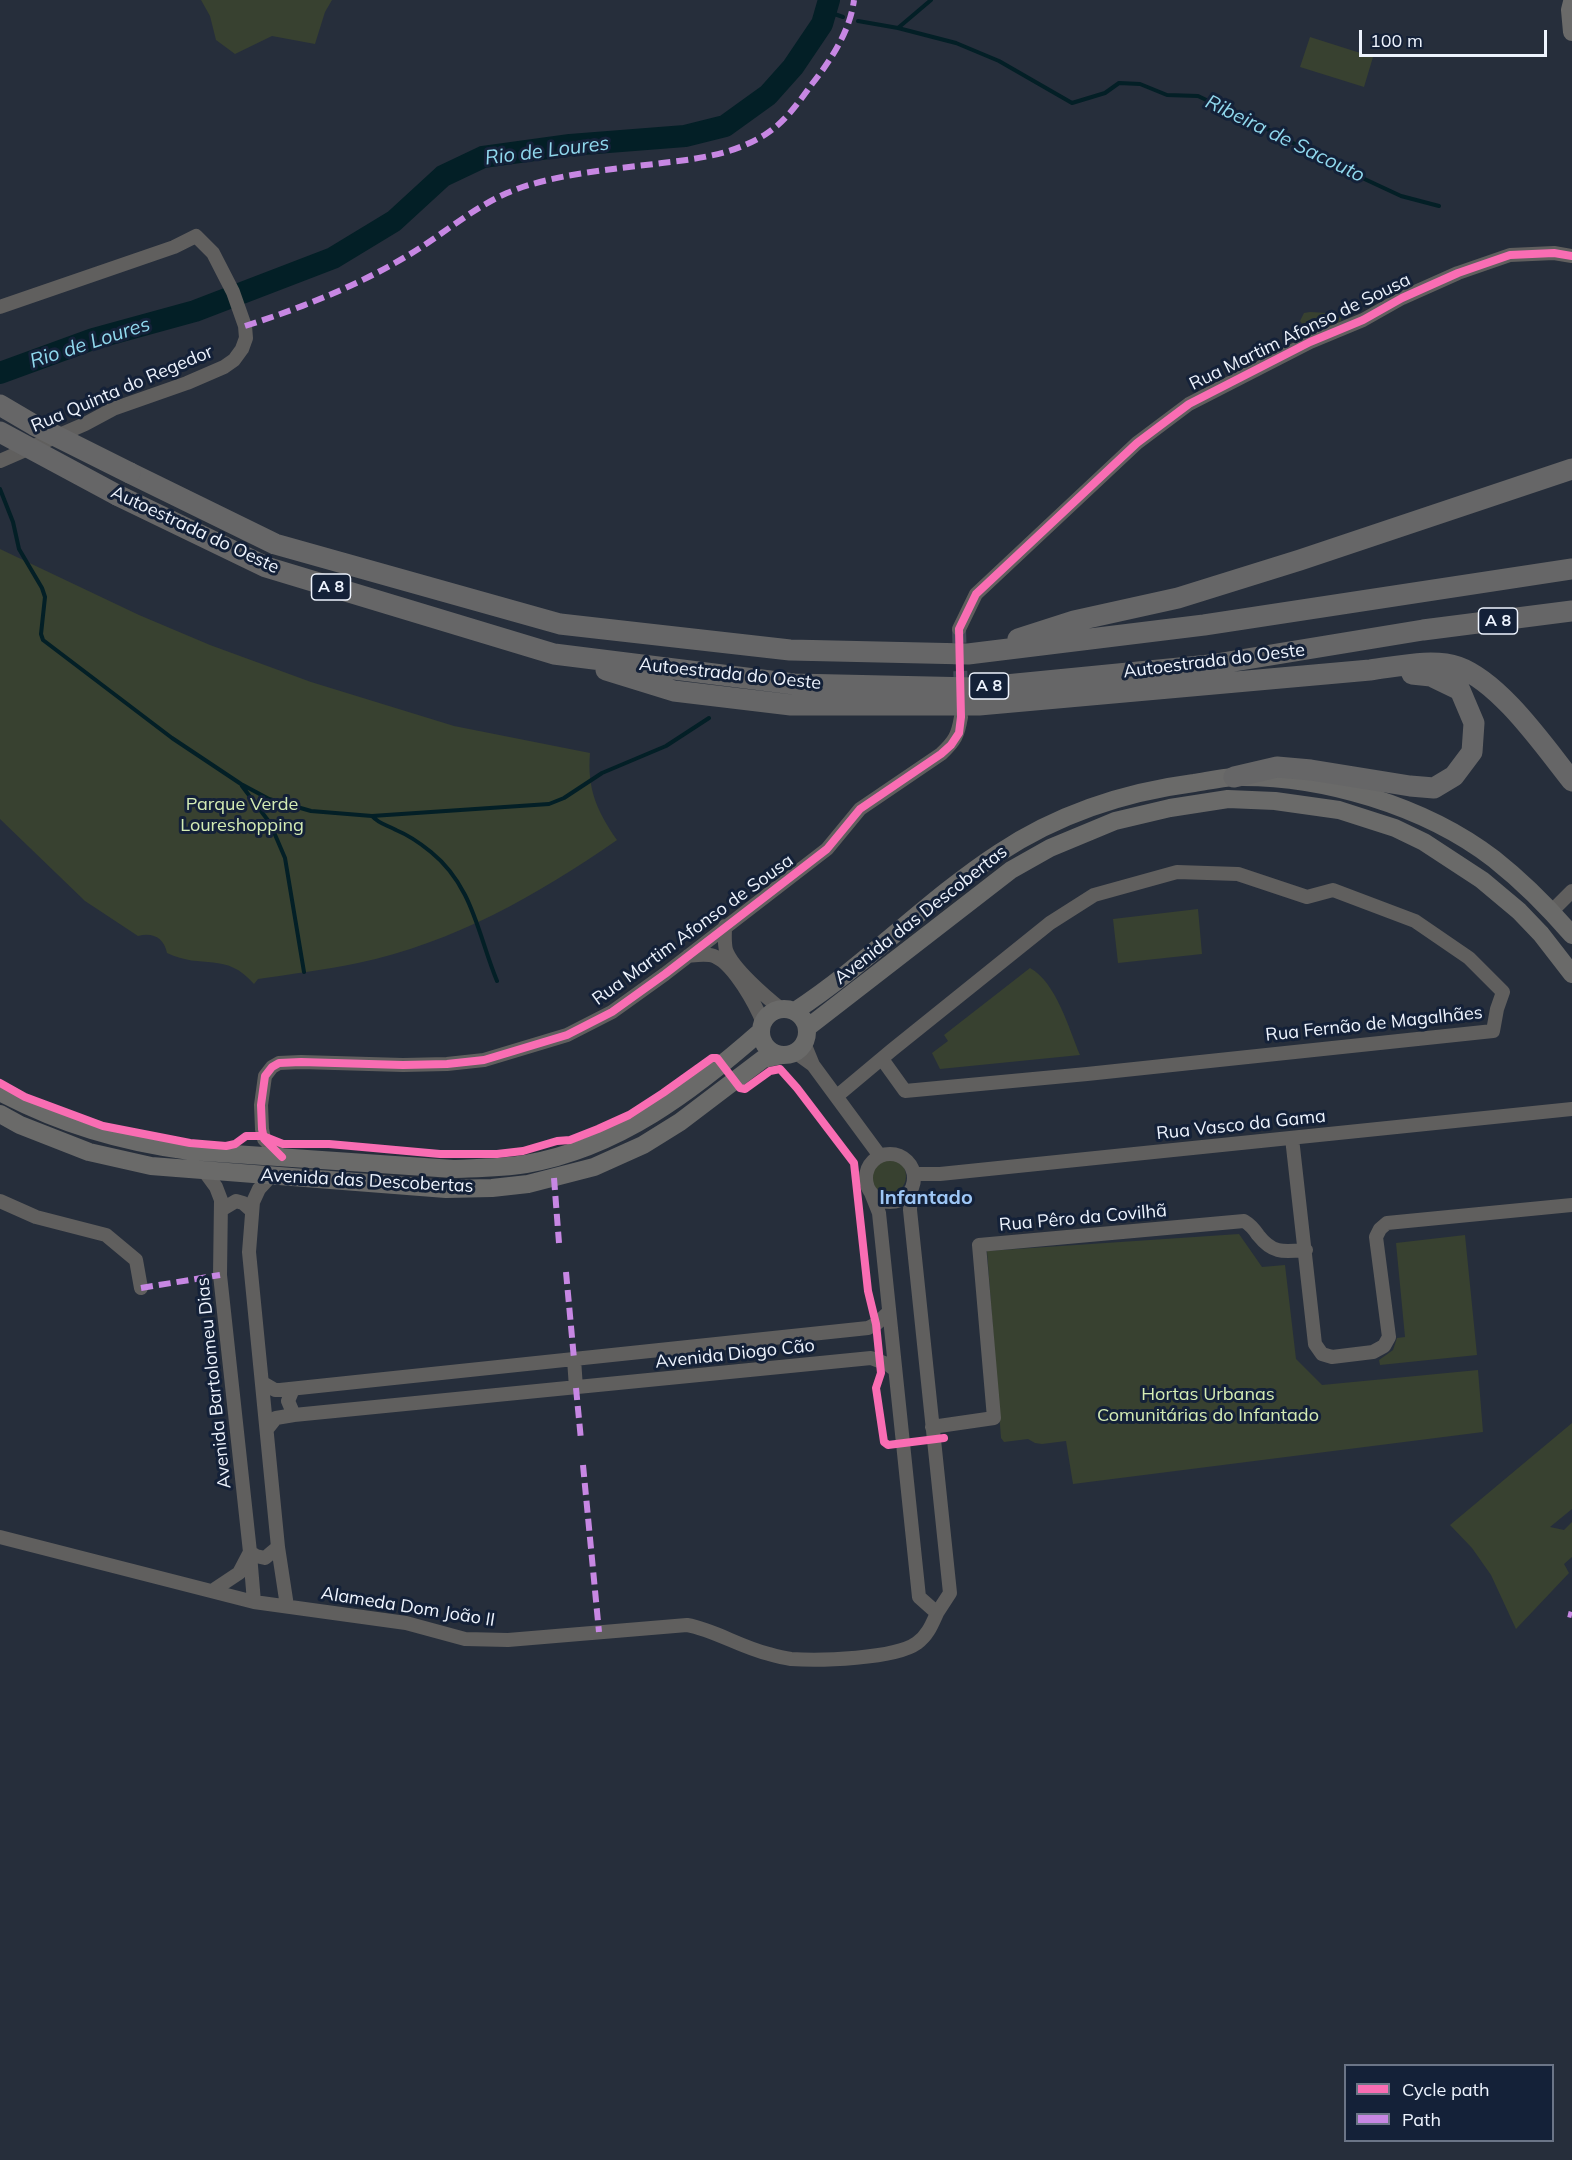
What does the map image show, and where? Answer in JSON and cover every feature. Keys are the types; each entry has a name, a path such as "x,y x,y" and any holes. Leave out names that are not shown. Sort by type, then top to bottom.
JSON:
{"highway":[{"name":"Autoestrada do Oeste","path":"0,405 34,425 275,544 560,624 790,650 968,654 1204,625 1572,569"},
{"name":"Autoestrada do Oeste","path":"0,432 117,495 266,567 554,654 794,684 975,688 1210,665 1423,630 1572,611"},
{"path":"968,654 1074,621 1178,598 1300,560 1572,469"},
{"path":"554,654 674,691 791,705 979,705 1370,670 1424,663 1457,667 1490,685 1538,738 1572,781"},
{"path":"1234,777 1277,767 1434,788 1454,776 1472,752 1474,723 1460,690 1431,676 1370,670"}],"main road":[{"path":"1572,3 1570,10 1572,32"},
{"name":"Avenida das Descobertas","path":"788,1010 822,992 999,853 1040,829 1108,800 1166,787 1234,777 1344,789 1391,805 1435,824 1493,858 1530,889 1572,935"},
{"name":"Avenida das Descobertas","path":"0,1114 20,1125 89,1152 151,1166 446,1189 492,1188 554,1179 594,1167 643,1144 680,1122 763,1059 797,1045 1011,870 1050,848 1115,820 1228,799 1275,801 1339,810 1384,824 1424,842 1482,880 1519,911 1541,934 1572,974"},
{"path":"1384,824 1391,805"},
{"path":"788,1010 801,1016 797,1045 769,1050 764,1043 762,1027 773,1011 788,1010"},
{"name":"Avenida das Descobertas","path":"0,1092 30,1108 98,1134 154,1147 453,1170 525,1164 561,1156 610,1138 661,1110 721,1064 762,1027"}],"street":[{"name":"Rua Quinta do Regedor","path":"0,307 174,247 196,236 213,253 233,292 245,326 246,338 234,360 224,367 187,383 113,409 85,424 0,461"},
{"name":"Rua Martim Afonso de Sousa","path":"959,630 976,594 1145,436 1189,404 1310,342 1363,320 1402,298 1458,273 1510,255 1569,254"},
{"name":"Rua Martim Afonso de Sousa","path":"282,1158 264,1139 261,1105 265,1076 272,1067 279,1063 447,1064 484,1060 567,1035 612,1012 827,849 860,809 951,745 959,733 961,717"},
{"name":"Rua Fernão de Magalhães","path":"837,1096 882,1059 1050,923 1094,895 1177,872 1238,874 1307,897 1333,890 1415,921 1469,958 1503,992 1493,1031 904,1091 882,1059"},
{"path":"1552,911 1572,891"},
{"name":"Rua Martim Afonso de Sousa","path":"725,926 724,942 727,952 760,992 788,1010"},
{"name":"Rua Martim Afonso de Sousa","path":"688,956 718,957 753,999 762,1027"},
{"path":"797,1045 880,1156"},
{"name":"Rua Vasco da Gama","path":"914,1174 940,1174 1096,1160 1572,1109"},
{"path":"1292,1138 1315,1344 1322,1354 1332,1357 1373,1352 1384,1346 1389,1337 1376,1238 1380,1229 1387,1223 1572,1205"},
{"path":"871,1193 881,1200 895,1202 904,1198 914,1184 914,1174 907,1160 891,1154 880,1156 870,1165 866,1174 867,1186 879,1213 920,1597 937,1612"},
{"name":"Avenida Bartolomeu Dias","path":"205,1172 216,1187 221,1200 220,1275 254,1602"},
{"path":"271,1176 259,1189 253,1202 249,1252 278,1547 286,1606"},
{"name":"Alameda Dom João II","path":"0,1537 254,1602 406,1623 465,1639 486,1641 555,1637 687,1624 765,1653 789,1659 821,1660 892,1653 906,1649 923,1638 950,1593 910,1210 911,1191"},
{"path":"0,1201 36,1217 106,1235 136,1260 141,1287"},
{"path":"221,1210 236,1201 243,1203 252,1211"},
{"name":"Rua Pêro da Covilhã","path":"932,1427 994,1418 979,1245 1244,1221 1253,1228 1264,1243 1278,1252 1306,1250"},
{"name":"Avenida Diogo Cão","path":"263,1383 275,1390 293,1389 868,1328 889,1312"},
{"name":"Avenida Diogo Cão","path":"268,1428 276,1418 294,1415 871,1358 895,1370"},
{"path":"574,1359 576,1388"},
{"path":"293,1389 288,1401 294,1415"},
{"path":"212,1591 239,1573 250,1552 265,1558 278,1547"}],"green space":[{"path":"201,0 332,0 325,12 315,44 272,36 235,54 216,40 210,16"},
{"path":"1310,37 1373,57 1364,87 1300,67"},
{"path":"1304,313 1328,313 1341,318 1341,321 1323,331 1308,332 1300,321"},
{"name":"Parque Verde Loureshopping","path":"0,549 139,615 210,645 311,682 454,726 590,753 590,778 595,799 617,840 557,880 493,915 461,930 393,954 321,970 258,979 254,984 244,974 223,964 180,958 167,953 163,943 157,937 138,936 85,901 0,819"},
{"path":"1198,909 1202,954 1118,963 1113,919"},
{"path":"1030,968 1047,984 1054,995 1080,1055 940,1069 932,1053 948,1041 944,1035"},
{"path":"888,1158 901,1163 906,1176 901,1189 888,1194 875,1189 870,1176 875,1163"},
{"name":"Hortas Urbanas Comunitárias do Infantado","path":"1239,1234 1262,1267 1285,1265 1296,1359 1322,1385 1478,1370 1483,1432 1073,1484 1066,1441 1042,1444 1028,1439 1004,1442 1001,1438 987,1251"},
{"path":"1465,1235 1477,1355 1380,1365 1379,1360 1393,1350 1397,1338 1405,1337 1396,1243"},
{"path":"1572,1423 1572,1509 1550,1527 1564,1530 1572,1522 1572,1557 1564,1564 1569,1573 1516,1629 1491,1575 1472,1548 1450,1525"}],"waterway":[{"name":"Rio de Loures","path":"0,373 93,339 195,311 333,258 394,221 443,176 483,157 570,145 685,136 725,126 768,95 793,67 822,24 829,0"},
{"name":"Ribeira de Sacouto","path":"858,21 898,28 931,0"},
{"path":"826,11 843,17"},
{"name":"Ribeira de Sacouto","path":"898,28 956,43 999,61 1072,103 1105,93 1119,83 1140,84 1167,95 1198,96 1401,196 1439,206"},
{"path":"0,489 13,522 19,549 45,597 41,634 43,640 172,738 241,784 269,799 311,811 372,816 549,804 564,798 602,773 666,746 709,718"},
{"path":"242,786 270,823 285,858 304,972"},
{"path":"372,816 380,823 414,840 445,865 473,912 497,981"}],"tunnel":[{"path":"959,629 961,694"}],"marked path":[{"path":"245,326 349,287 420,248 481,207 507,193 543,181 583,173 703,157 729,151 754,141 785,118 826,65 844,34 854,0"},
{"path":"554,1178 559,1243"},
{"path":"566,1272 574,1359"},
{"path":"141,1288 220,1275"},
{"path":"576,1388 581,1440"},
{"path":"583,1465 599,1632"},
{"path":"1568,1614 1572,1615"}],"cycle path":[{"path":"282,1157 264,1139 261,1105 265,1076 272,1067 279,1063 447,1064 484,1060 567,1035 612,1012 827,849 860,809 941,754 959,733 961,717 959,629 976,594 1137,443 1189,404 1310,342 1363,320 1402,298 1458,273 1510,255 1554,253 1572,256"},
{"path":"0,1083 25,1097 103,1126 190,1143 226,1146 235,1144 246,1136 263,1136 283,1144 329,1144 440,1154 497,1154 523,1151 557,1141 570,1140 598,1129 629,1115 712,1058 717,1058 740,1088 745,1089 770,1071 780,1069 854,1163 868,1291 876,1324 881,1373 876,1388 884,1442 888,1445 944,1438"}],"district":[{"name":"Infantado","path":"926,1198"}]}
